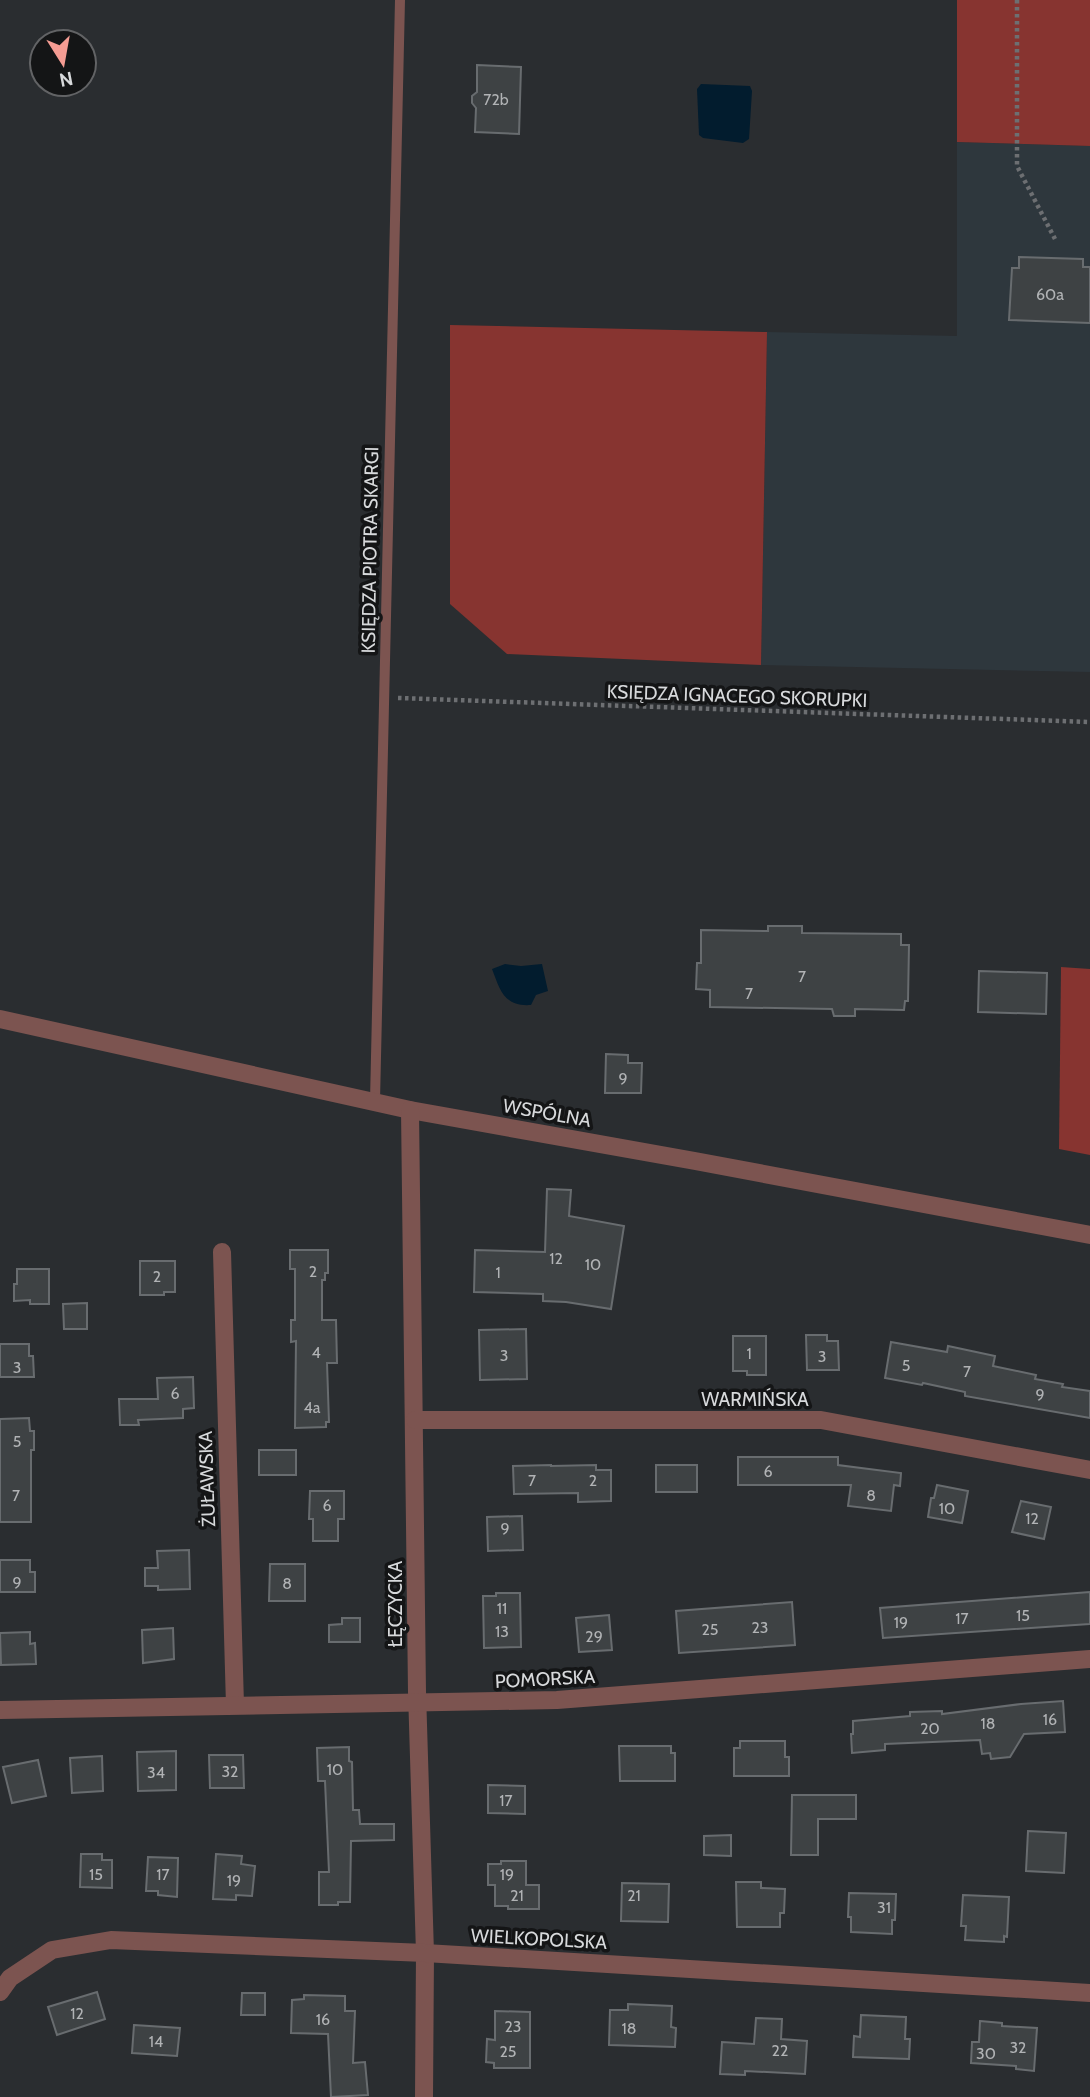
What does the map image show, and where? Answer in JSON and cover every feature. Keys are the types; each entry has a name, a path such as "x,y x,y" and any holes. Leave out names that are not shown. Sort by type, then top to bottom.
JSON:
{"street":[{"name":"WSPÓLNA","path":"0,1019 410,1110 1090,1235"},
{"name":"ŁĘCZYCKA","path":"410,1110 417,1703 425,1953 424,2097"},
{"name":"ŻUŁAWSKA","path":"222,1252 235,1705"},
{"name":"WARMIŃSKA","path":"415,1420 821,1420 1090,1470"},
{"name":"POMORSKA","path":"0,1710 557,1700 1090,1659"},
{"name":"WIELKOPOLSKA","path":"0,1992 10,1978 52,1950 111,1940 425,1953 1090,1993"}],"lane":[{"name":"KSIĘDZA PIOTRA SKARGI","path":"375,1101 400,0"}],"path":[{"path":"1017,0 1017,166 1055,239"},
{"name":"KSIĘDZA IGNACEGO SKORUPKI","path":"384,698 1090,722"}],"shaded area":[{"path":"957,0 1090,0 1090,146 957,142"},
{"path":"957,142 1090,146 1090,672 761,665 767,332 957,336"},
{"path":"450,325 767,332 761,665 507,654 450,604"},
{"path":"1061,967 1090,969 1090,1155 1059,1149"}],"water":[{"path":"701,84 750,86 749,139 743,143 703,138 699,135 697,89"},
{"path":"505,964 542,964 548,991 536,995 531,1005 509,1000 504,996 492,969"}],"building":[{"path":"477,65 521,67 519,134 475,132 476,108 472,103 472,96 477,92"},
{"path":"1019,257 1083,259 1083,267 1090,267 1090,323 1009,320 1012,268 1019,268"},
{"path":"768,926 802,926 802,933 901,934 901,945 909,945 908,1001 905,1001 904,1010 855,1009 855,1016 834,1016 832,1009 710,1007 710,990 696,989 697,963 701,963 701,930 768,931"},
{"path":"979,971 1047,973 1046,1014 978,1012"},
{"path":"606,1054 628,1055 628,1063 642,1063 641,1093 605,1093"},
{"path":"547,1189 571,1190 569,1216 624,1226 611,1309 543,1301 543,1294 474,1292 475,1250 545,1252"},
{"path":"290,1250 328,1250 328,1273 325,1273 325,1280 322,1280 322,1320 336,1320 337,1363 327,1363 329,1422 326,1422 326,1427 295,1428 296,1341 291,1342 291,1320 295,1320 295,1269 290,1269"},
{"path":"140,1261 175,1261 175,1292 140,1295"},
{"path":"17,1269 49,1269 49,1304 30,1304 30,1300 14,1301"},
{"path":"87,1303 87,1329 64,1329 63,1304"},
{"path":"526,1329 527,1379 480,1380 479,1330"},
{"path":"806,1335 827,1335 827,1341 838,1341 839,1370 807,1370"},
{"path":"733,1336 766,1336 766,1375 747,1375 747,1371 733,1371"},
{"path":"891,1342 947,1352 948,1346 995,1356 993,1366 1036,1375 1035,1379 1063,1384 1062,1387 1090,1391 1090,1418 965,1396 965,1392 923,1383 922,1385 885,1378"},
{"path":"0,1344 29,1344 29,1356 33,1356 34,1377 0,1377"},
{"path":"193,1377 194,1408 183,1409 183,1418 138,1420 139,1425 120,1425 119,1399 158,1399 157,1378"},
{"path":"29,1418 30,1431 34,1431 34,1450 31,1450 31,1522 0,1522 0,1419"},
{"path":"259,1450 296,1450 296,1475 259,1475"},
{"path":"738,1457 838,1457 838,1465 901,1473 900,1486 894,1485 891,1511 848,1506 851,1485 738,1485"},
{"path":"596,1465 596,1470 611,1470 611,1501 578,1502 578,1493 514,1494 513,1466"},
{"path":"656,1465 697,1465 697,1492 656,1492"},
{"path":"937,1485 968,1491 962,1523 928,1517 931,1498 934,1498"},
{"path":"310,1491 344,1491 344,1519 338,1519 338,1541 313,1541 313,1519 309,1519"},
{"path":"1021,1501 1051,1507 1044,1539 1012,1532"},
{"path":"522,1516 523,1550 488,1551 487,1517"},
{"path":"189,1550 190,1589 158,1590 158,1586 145,1586 145,1568 158,1568 157,1551"},
{"path":"0,1560 30,1560 30,1572 35,1572 35,1592 0,1592"},
{"path":"270,1564 305,1564 305,1601 269,1601"},
{"path":"1090,1592 1090,1624 883,1638 880,1608"},
{"path":"496,1593 520,1593 521,1647 484,1648 483,1596 496,1596"},
{"path":"792,1602 795,1645 679,1653 676,1611"},
{"path":"609,1615 612,1650 579,1652 576,1618"},
{"path":"342,1618 360,1618 360,1642 329,1642 329,1625 342,1624"},
{"path":"173,1628 174,1659 143,1663 142,1630"},
{"path":"30,1632 30,1644 35,1643 36,1664 1,1665 0,1633"},
{"path":"1063,1701 1065,1732 1024,1734 1010,1757 991,1759 990,1753 982,1754 980,1740 885,1744 885,1750 852,1753 853,1721 910,1716 910,1712 942,1711 942,1714"},
{"path":"740,1741 785,1741 785,1757 789,1757 789,1776 734,1776 734,1748 740,1748"},
{"path":"619,1746 671,1746 671,1753 675,1753 675,1781 620,1781"},
{"path":"349,1747 353,1810 359,1810 360,1824 394,1824 394,1840 351,1841 350,1902 319,1905 319,1872 329,1872 325,1781 318,1781 317,1748"},
{"path":"176,1751 176,1790 138,1791 137,1752"},
{"path":"209,1755 243,1755 244,1788 210,1788"},
{"path":"102,1756 103,1791 72,1793 70,1758"},
{"path":"38,1760 46,1796 12,1803 3,1767"},
{"path":"488,1785 525,1786 525,1814 488,1813"},
{"path":"792,1795 856,1795 856,1819 818,1819 818,1855 791,1855"},
{"path":"1028,1831 1066,1833 1064,1873 1026,1871"},
{"path":"731,1835 731,1856 704,1855 704,1836"},
{"path":"81,1854 102,1854 102,1860 112,1860 112,1888 80,1887"},
{"path":"216,1854 242,1856 241,1864 255,1866 252,1896 236,1895 236,1900 213,1899"},
{"path":"148,1857 178,1858 177,1897 158,1895 158,1891 146,1891"},
{"path":"501,1861 526,1861 526,1885 539,1885 539,1909 508,1909 508,1906 495,1906 495,1885 488,1885 488,1864 501,1864"},
{"path":"736,1882 761,1882 761,1888 785,1889 784,1913 780,1913 780,1927 737,1927"},
{"path":"622,1883 669,1884 668,1922 621,1921"},
{"path":"849,1893 896,1894 892,1934 851,1932 851,1917 848,1917"},
{"path":"963,1895 1009,1897 1007,1937 1004,1936 1004,1942 965,1940 966,1926 961,1926"},
{"path":"97,1992 105,2019 57,2035 48,2007"},
{"path":"242,1993 265,1993 265,2015 241,2015"},
{"path":"304,1995 345,1996 345,2011 355,2011 353,2063 365,2062 368,2095 331,2097 328,2034 291,2033 292,2000 304,1999"},
{"path":"628,2004 672,2006 671,2027 676,2028 675,2047 609,2045 610,2010 628,2010"},
{"path":"495,2011 530,2012 530,2068 494,2068 494,2063 486,2062 487,2039 495,2040"},
{"path":"861,2015 906,2017 905,2039 910,2039 909,2059 853,2057 854,2036 860,2037"},
{"path":"756,2018 782,2019 781,2039 807,2041 805,2074 745,2071 745,2075 720,2074 722,2042 754,2044"},
{"path":"980,2021 1002,2023 1002,2026 1037,2028 1034,2071 1016,2069 1016,2066 971,2063 972,2042 979,2042"},
{"path":"134,2025 180,2028 177,2056 132,2053"}]}
